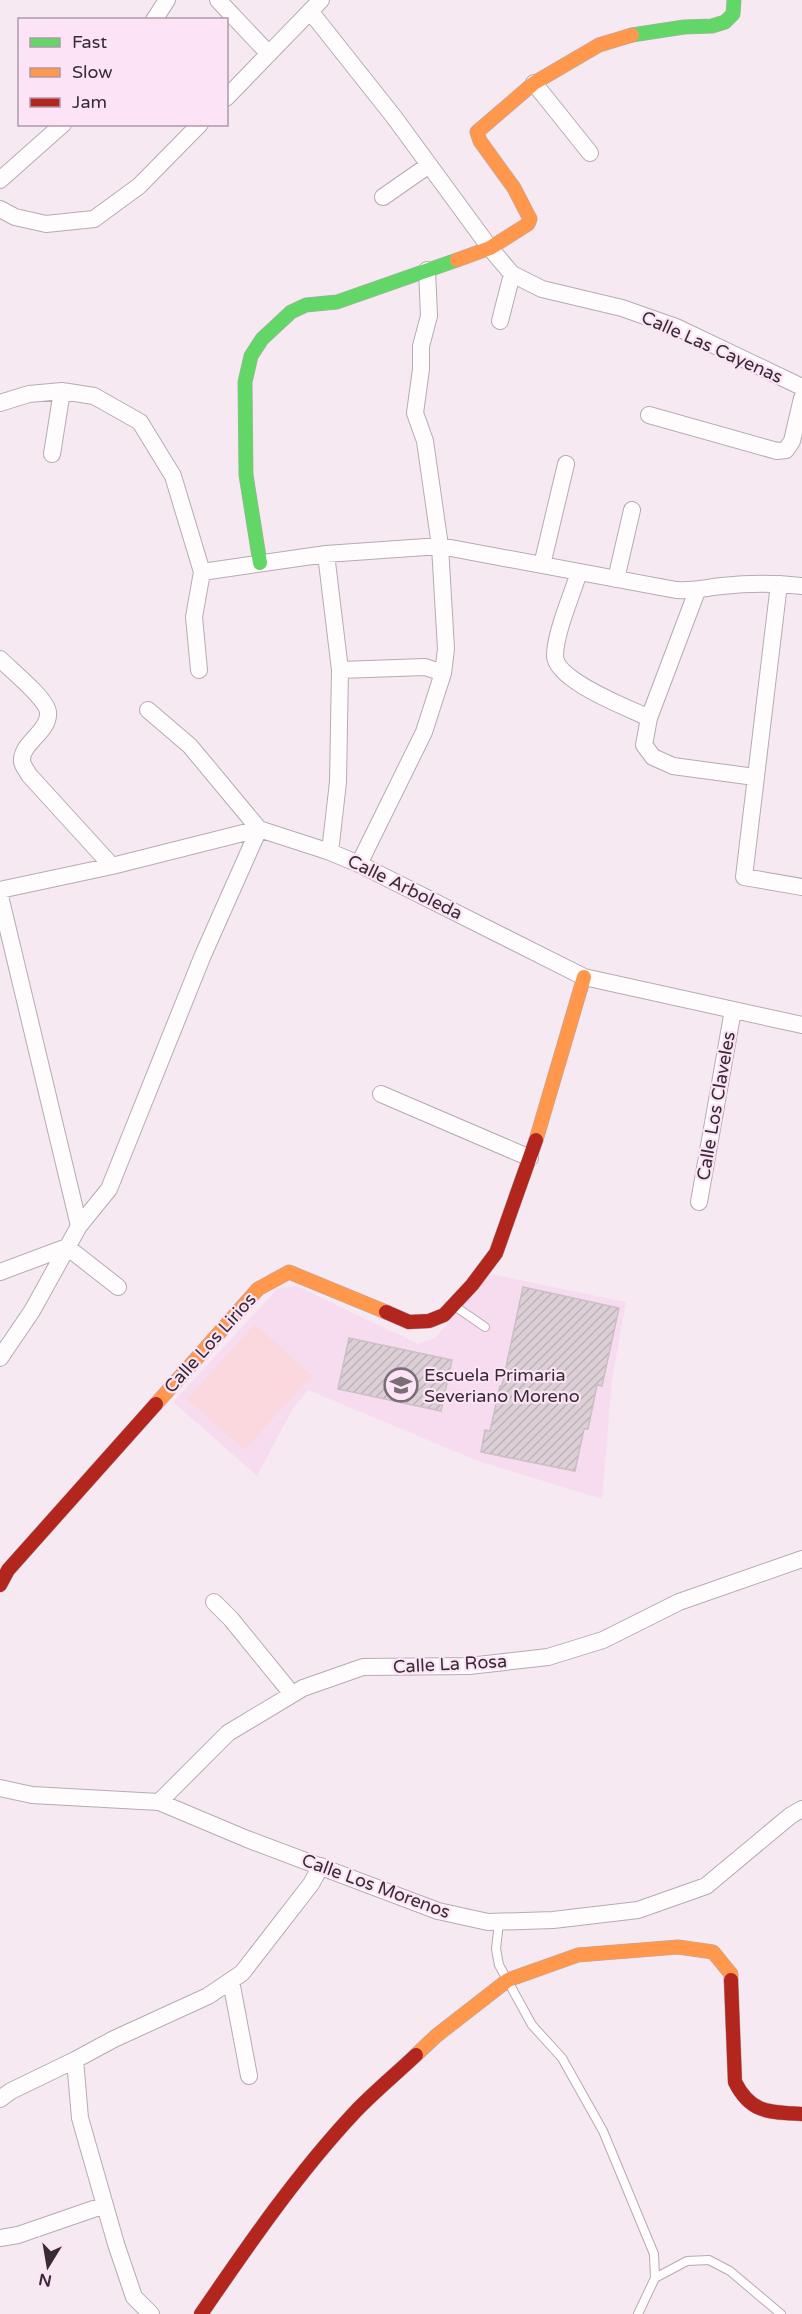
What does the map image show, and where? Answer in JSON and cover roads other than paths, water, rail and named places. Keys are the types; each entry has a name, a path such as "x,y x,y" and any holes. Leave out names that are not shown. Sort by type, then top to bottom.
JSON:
{"street":[{"path":"155,18 167,0"},
{"path":"218,0 269,54"},
{"path":"260,563 246,475 245,382 251,356 262,339 291,312 306,305 337,302 490,248 528,224 530,219 514,188 480,141 477,132 534,83 599,45 644,32 712,26 725,22 732,14 734,0"},
{"path":"228,96 315,6 490,248 512,274 500,321"},
{"path":"534,83 590,153"},
{"path":"0,180 61,126"},
{"path":"0,209 15,217 46,224 94,219 139,186 198,126"},
{"path":"383,197 429,165"},
{"path":"359,864 424,732 443,673 446,649 440,546 425,441 415,413 422,369 421,346 429,316 428,270"},
{"name":"Calle Las Cayenas","path":"512,274 542,289 622,309 676,327 802,387"},
{"path":"0,403 29,394 62,392 94,396 140,422 173,476 202,572 194,617 199,670"},
{"path":"52,454 62,392"},
{"path":"649,415 777,451 786,450 792,441 802,398"},
{"path":"542,565 566,464"},
{"path":"616,579 632,510"},
{"path":"202,572 326,554 440,546 676,590 697,591 722,586 779,584 802,586"},
{"path":"326,554 340,670 338,782 330,852"},
{"path":"579,572 555,658 561,670 578,683 649,718"},
{"path":"779,584 744,877 802,887"},
{"path":"697,591 649,718 644,745 653,757 673,766 755,777"},
{"path":"0,659 42,700 48,712 45,724 24,753 22,763 28,775 112,866"},
{"path":"340,670 425,667 443,673"},
{"path":"148,710 190,746 259,829"},
{"path":"0,890 112,866 259,829"},
{"path":"0,1358 32,1311 79,1226 109,1189 202,955 259,829"},
{"name":"Calle Arboleda","path":"259,829 359,864 584,977 802,1025"},
{"path":"0,896 79,1226"},
{"name":"Calle Los Lirios","path":"0,1585 8,1570 258,1289 289,1272 409,1322 429,1321 444,1315 496,1253 530,1158 584,977"},
{"name":"Calle Los Claveles","path":"699,1202 733,1010"},
{"path":"381,1094 530,1158"},
{"path":"0,1272 67,1247"},
{"path":"67,1247 118,1287"},
{"name":"Calle La Rosa","path":"159,1802 228,1733 303,1688 363,1666 469,1666 548,1657 603,1640 679,1602 802,1559"},
{"path":"214,1602 231,1619 292,1694"},
{"name":"Calle Los Morenos","path":"0,1788 32,1796 159,1802 247,1839 438,1911 488,1922 553,1920 638,1911 706,1886 789,1816 802,1809"},
{"path":"0,2099 11,2091 114,2039 208,1996 231,1981 242,1973 310,1884 321,1866"},
{"path":"201,2314 260,2229 305,2170 356,2111 436,2036 508,1980 579,1954 678,1947 713,1952 731,1974 735,2082 741,2096 762,2112 802,2114"},
{"path":"231,1981 249,2076"},
{"path":"75,2060 80,2118 105,2205 134,2297 151,2314"},
{"path":"0,2238 18,2235 105,2205"}],"lane":[{"path":"453,1305 484,1327"},
{"path":"499,1922 496,1949 499,1965 518,2003 532,2025 562,2058 603,2131 654,2254 656,2278 638,2314"},
{"path":"656,2278 687,2261 709,2260 730,2271 781,2314"}],"place":[{"name":"Escuela Primaria Severiano Moreno","path":"401,1385"}]}
